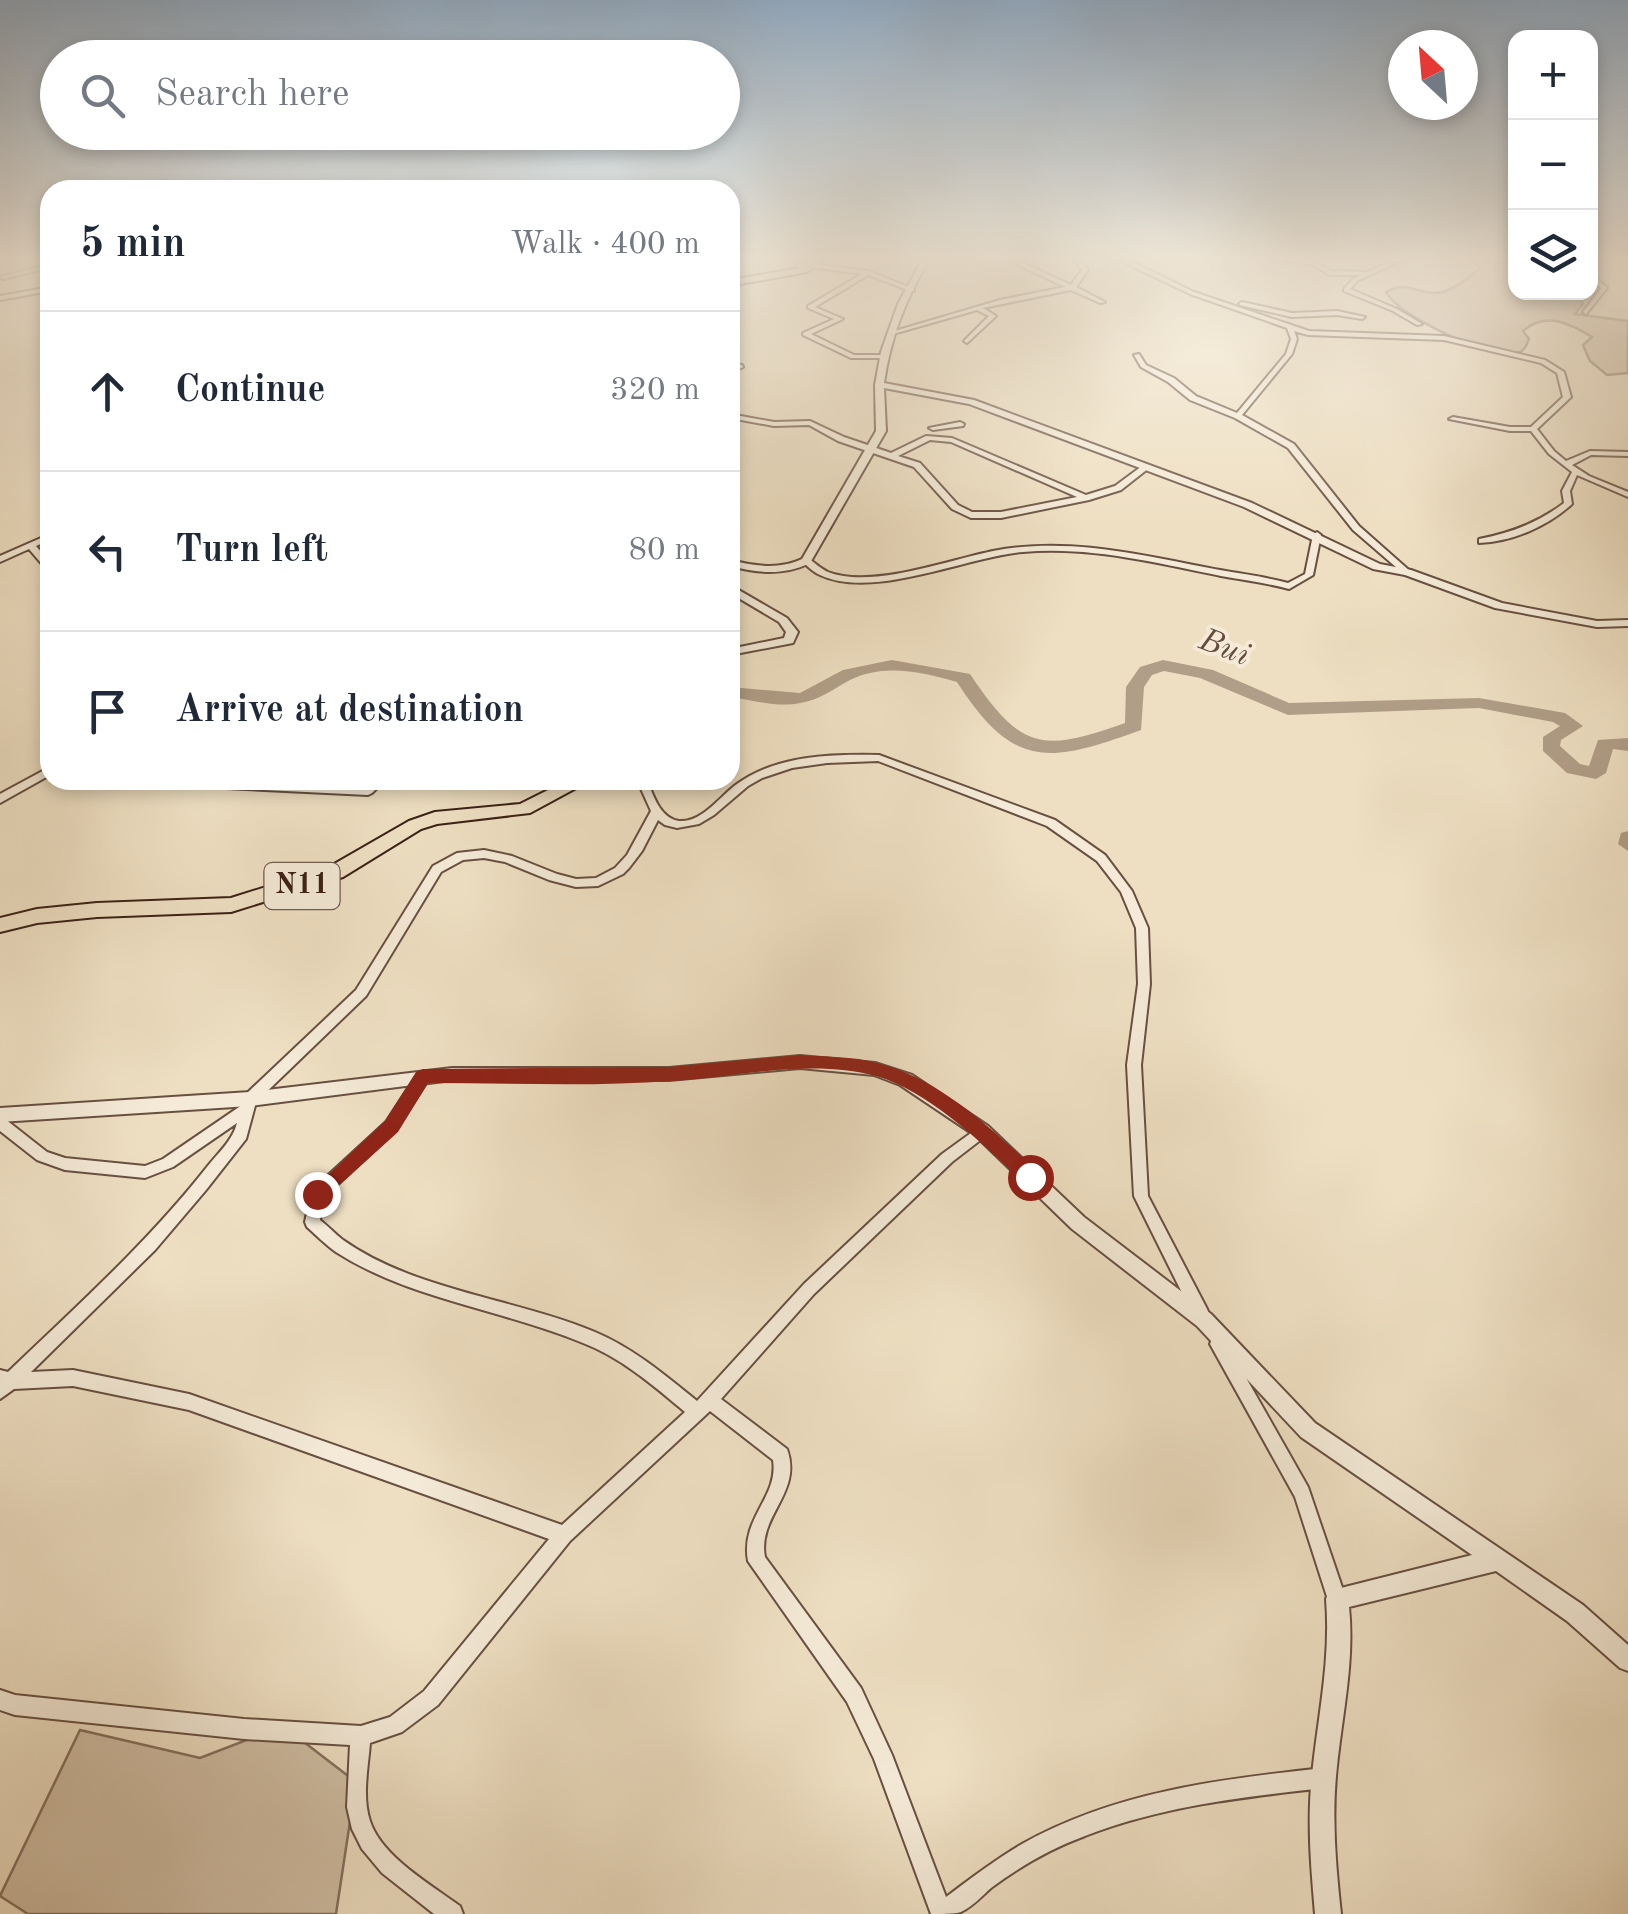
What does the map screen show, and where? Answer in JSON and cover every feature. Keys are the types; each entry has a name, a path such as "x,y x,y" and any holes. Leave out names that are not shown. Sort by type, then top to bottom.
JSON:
{"highway":[{"name":"N11","path":"0,925 36,916 97,910 230,905 336,872 415,825 436,818 524,810 563,790"}],"street":[{"path":"838,349 854,357 883,357"},
{"path":"809,566 880,432 879,385 886,349"},
{"path":"1238,416 1291,349"},
{"path":"1453,418 1510,429 1534,429 1567,397 1565,380 1556,367 1488,349"},
{"path":"1136,356 1143,366 1171,380 1194,398 1238,416 1291,446 1356,528 1406,572"},
{"path":"879,385 971,402 1318,535 1377,567 1406,572 1499,606 1597,624 1628,623"},
{"path":"740,418 774,424 810,423 841,439 873,448 926,472 955,508 971,515 1001,515 1086,498 1118,488 1146,468"},
{"path":"892,456 931,429 960,424"},
{"path":"931,429 1086,498"},
{"path":"1534,429 1542,444 1574,474 1628,496"},
{"path":"1565,465 1590,454 1628,454"},
{"path":"1482,541 1523,531 1554,516 1568,504 1566,491 1574,474"},
{"path":"740,566 757,570 809,566 855,579 891,579 997,552 1056,549 1178,564 1289,586 1310,575 1318,535"},
{"path":"0,559 40,542"},
{"path":"31,546 40,556"},
{"path":"740,594 783,620 792,632 788,641 740,650"},
{"path":"740,787 770,771 879,758 1050,823 1079,839 1101,858 1126,891 1142,928 1144,984 1134,1065 1140,1196 1204,1320 1263,1418 1302,1493 1338,1599 1343,1643 1324,1778 1322,1840 1328,1914"},
{"path":"0,799 40,776"},
{"path":"344,790 369,790"},
{"path":"646,790 656,812 668,822 686,824 704,817 736,790"},
{"path":"0,1123 42,1156 65,1164 145,1172 168,1164 248,1104 361,993 430,879 449,859 487,853 509,856 548,876 597,881 618,872 656,812"},
{"path":"0,1115 248,1104 423,1076 669,1074 800,1062 875,1069 906,1080 982,1131 1078,1222 1204,1320 1308,1430 1575,1613 1628,1660"},
{"path":"423,1076 391,1126 317,1194 312,1222 330,1242 369,1264 593,1338 780,1455 783,1478 756,1530 752,1547 757,1561 854,1695 882,1756 942,1914 992,1871 1092,1820 1239,1787 1324,1778"},
{"path":"4,1384 150,1245 241,1136 248,1104"},
{"path":"0,1700 14,1705 202,1726 361,1736 395,1725 431,1698 564,1534 703,1406 809,1289 947,1158 982,1131"},
{"path":"4,1384 73,1378 189,1402 564,1534"},
{"path":"1338,1599 1498,1560"},
{"path":"361,1736 358,1800 362,1828 382,1857 452,1914"}],"shaded area":[{"path":"1488,349 1523,349 1508,353 1490,350"},
{"path":"1585,349 1628,349 1628,373 1607,375 1590,361"},
{"path":"283,1726 356,1782 336,1914 28,1914 0,1896 80,1730 200,1758"}],"waterway":[{"name":"Bui","path":"740,693 800,698 864,669 892,665 921,667 964,678 991,715 1015,737 1043,749 1059,749 1134,726 1135,687 1146,671 1163,665 1206,674 1288,709 1479,703 1558,717 1574,726 1552,737 1550,747 1574,769 1596,773 1605,744 1628,745"},
{"name":"Bui","path":"1628,838 1628,844"}],"route":[{"path":"317,1194 391,1126 423,1076 669,1074 800,1062 875,1069 906,1080 982,1131 1030,1177"}]}
